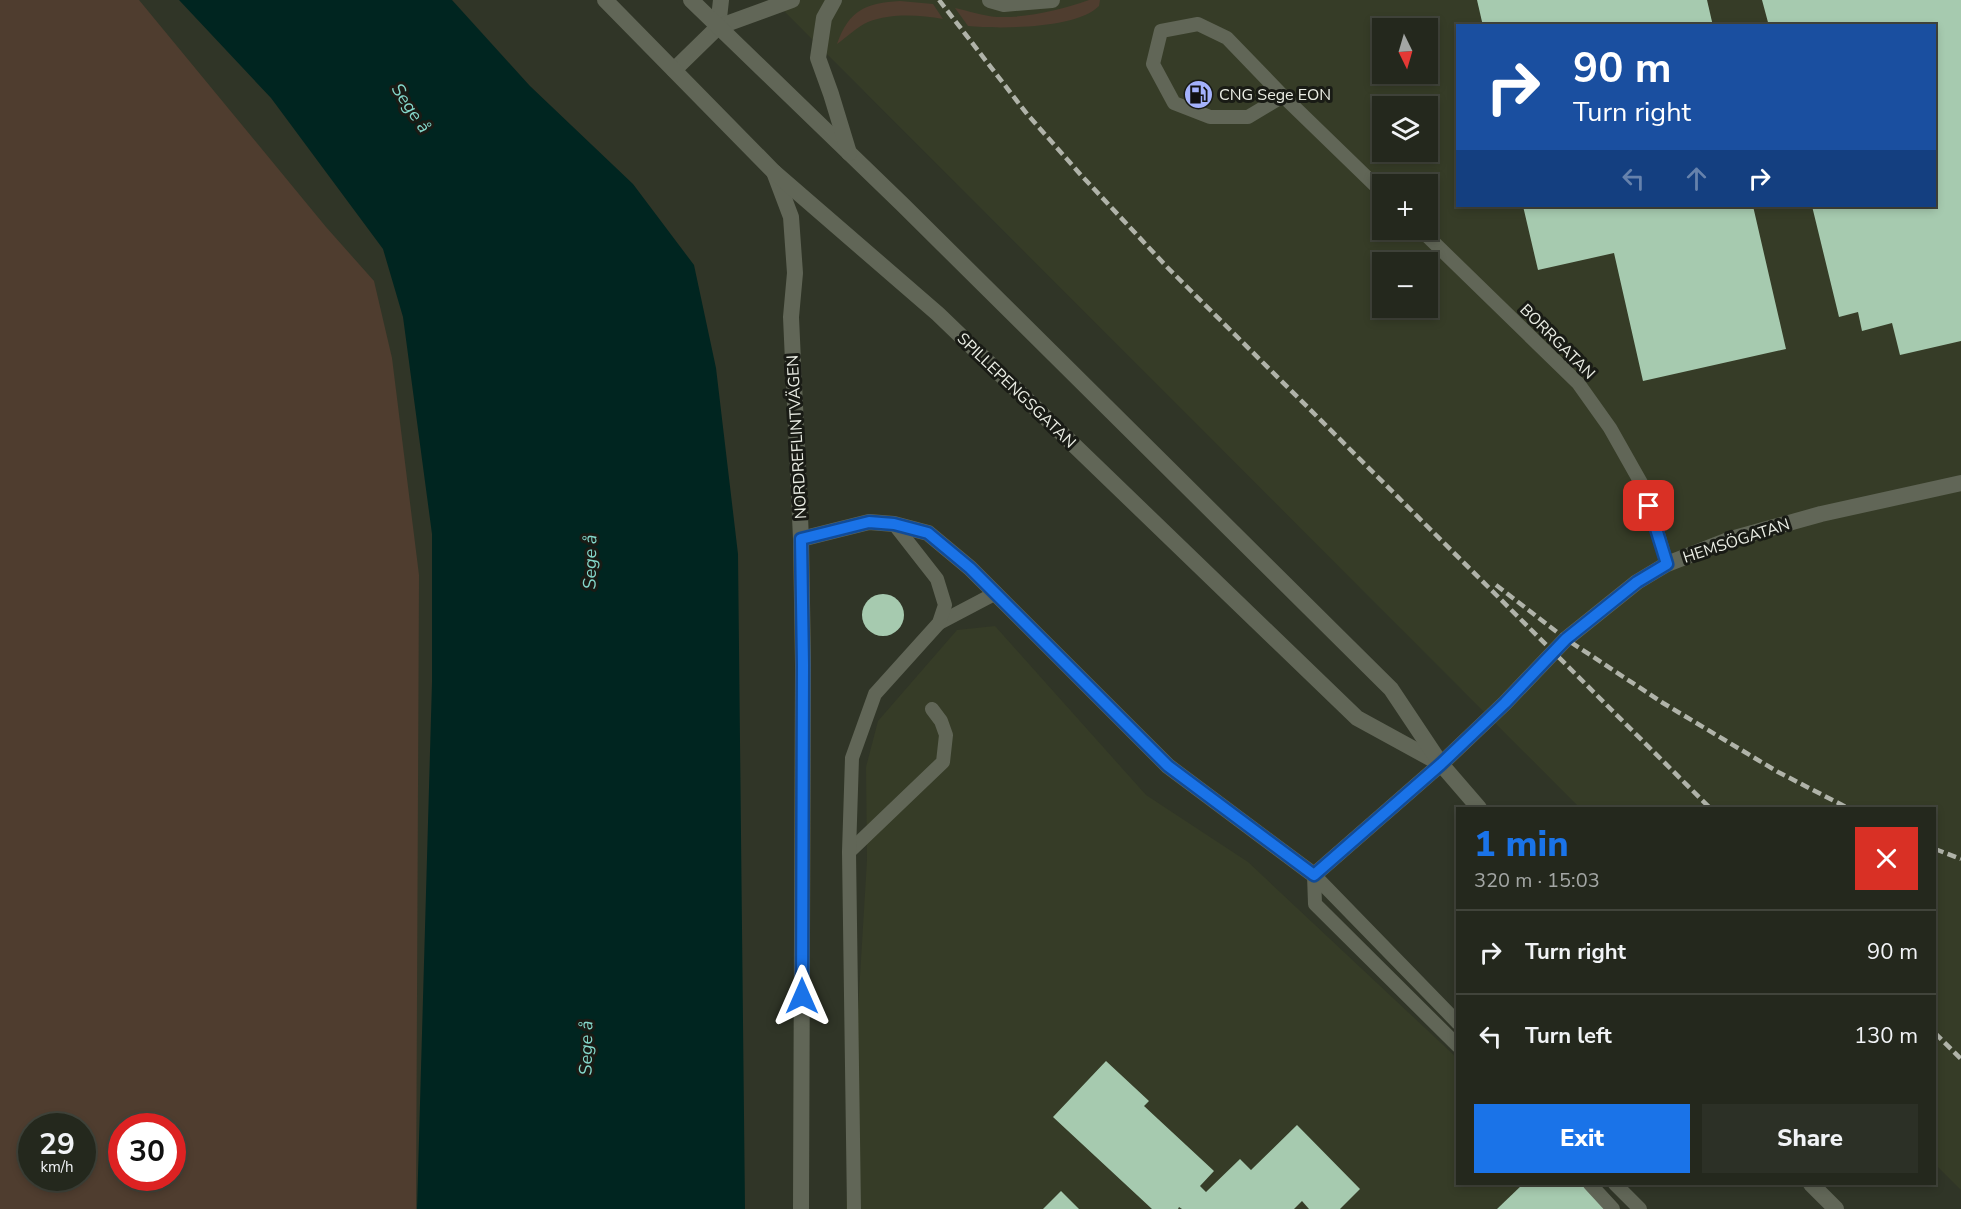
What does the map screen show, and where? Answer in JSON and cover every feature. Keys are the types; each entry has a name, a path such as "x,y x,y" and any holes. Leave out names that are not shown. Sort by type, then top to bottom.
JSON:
{"street":[{"name":"SPILLEPENGSGATAN","path":"605,0 774,172 938,314 1356,718 1441,764"},
{"name":"SPILLEPENGSGATAN","path":"691,0 1391,688 1441,764 1478,807"},
{"path":"718,27 721,0"},
{"path":"674,70 718,27 792,0"},
{"path":"834,0 824,18 818,58 849,153"},
{"path":"990,0 1004,4 1052,0"},
{"name":"NORDREFLINTVÄGEN","path":"774,172 791,217 795,273 791,317 801,539 803,665 801,1209"},
{"name":"HEMSÖGATAN","path":"1314,875 1441,764 1505,703 1566,639 1637,582 1667,564 1731,539 1821,514 1961,483"},
{"path":"801,539 869,522 894,524 928,533 996,593 1168,766 1314,875"},
{"path":"1812,1185 1836,1209"}],"lane":[{"path":"1283,96 1248,117 1210,117 1174,104 1153,64 1161,32 1198,24 1227,38 1372,182"},
{"name":"BORRGATAN","path":"1431,240 1578,383 1610,428 1645,490 1667,564"},
{"path":"894,524 937,579 945,605 939,623"},
{"path":"854,1209 849,852 852,758 875,694 939,623 996,593"},
{"path":"849,852 942,762 946,735 941,721 932,709"},
{"path":"1314,875 1456,1021"},
{"path":"1314,875 1315,904 1456,1044"},
{"path":"1591,1185 1613,1209"},
{"path":"1616,1185 1640,1209"}],"shaded area":[{"path":"0,0 139,0 326,227 374,281 392,358 419,575 416,1209 0,1209"},
{"path":"773,0 1961,0 1961,1190 1936,1165 1936,807 1579,807"},
{"path":"1089,0 1100,0 1099,6 1088,14 1037,26 968,26 955,8 987,16 1009,17 1044,13"},
{"path":"900,1 933,4 943,19 906,16 877,19 860,27 837,44 847,23 860,10 878,4"},
{"path":"995,626 1146,795 1248,862 1456,1057 1456,1185 1593,1185 1619,1209 846,1209 867,860 866,767 878,721 957,630"}],"water":[{"name":"Sege å","path":"179,0 452,0 530,86 633,184 694,265 716,368 738,554 745,1209 417,1209 432,682 432,534 403,317 383,249 271,98"}],"building":[{"path":"1477,0 1707,0 1713,24 1483,24"},
{"path":"1762,0 1961,0 1961,341 1900,355 1892,323 1862,331 1858,312 1839,317 1812,207 1936,207 1936,24 1768,24"},
{"path":"1523,207 1753,207 1786,349 1643,381 1614,253 1538,270"},
{"path":"883,594 891,595 898,600 903,607 903,623 898,630 891,635 883,636 875,635 868,630 863,623 862,615 863,607 868,600 875,595"},
{"path":"1106,1061 1149,1101 1144,1106 1214,1171 1200,1186 1206,1192 1240,1159 1251,1170 1297,1125 1360,1189 1340,1209 1309,1209 1302,1201 1294,1209 1182,1209 1179,1207 1178,1209 1152,1209 1053,1117"},
{"path":"1522,1185 1587,1185 1611,1209 1497,1209"},
{"path":"1061,1191 1079,1209 1043,1209"}],"railway":[{"path":"939,0 1027,114 1167,267 1709,807"},
{"path":"1496,585 1566,639 1663,703 1778,772 1846,807"},
{"path":"1936,849 1961,859"},
{"path":"1936,1034 1961,1059"}],"place":[{"name":"CNG Sege EON","path":"1198,94"}],"route":[{"path":"802,996 801,539 869,522 894,524 928,533 970,568 1168,766 1314,875 1441,764 1505,703 1566,639 1637,582 1667,564 1649,506"}]}
